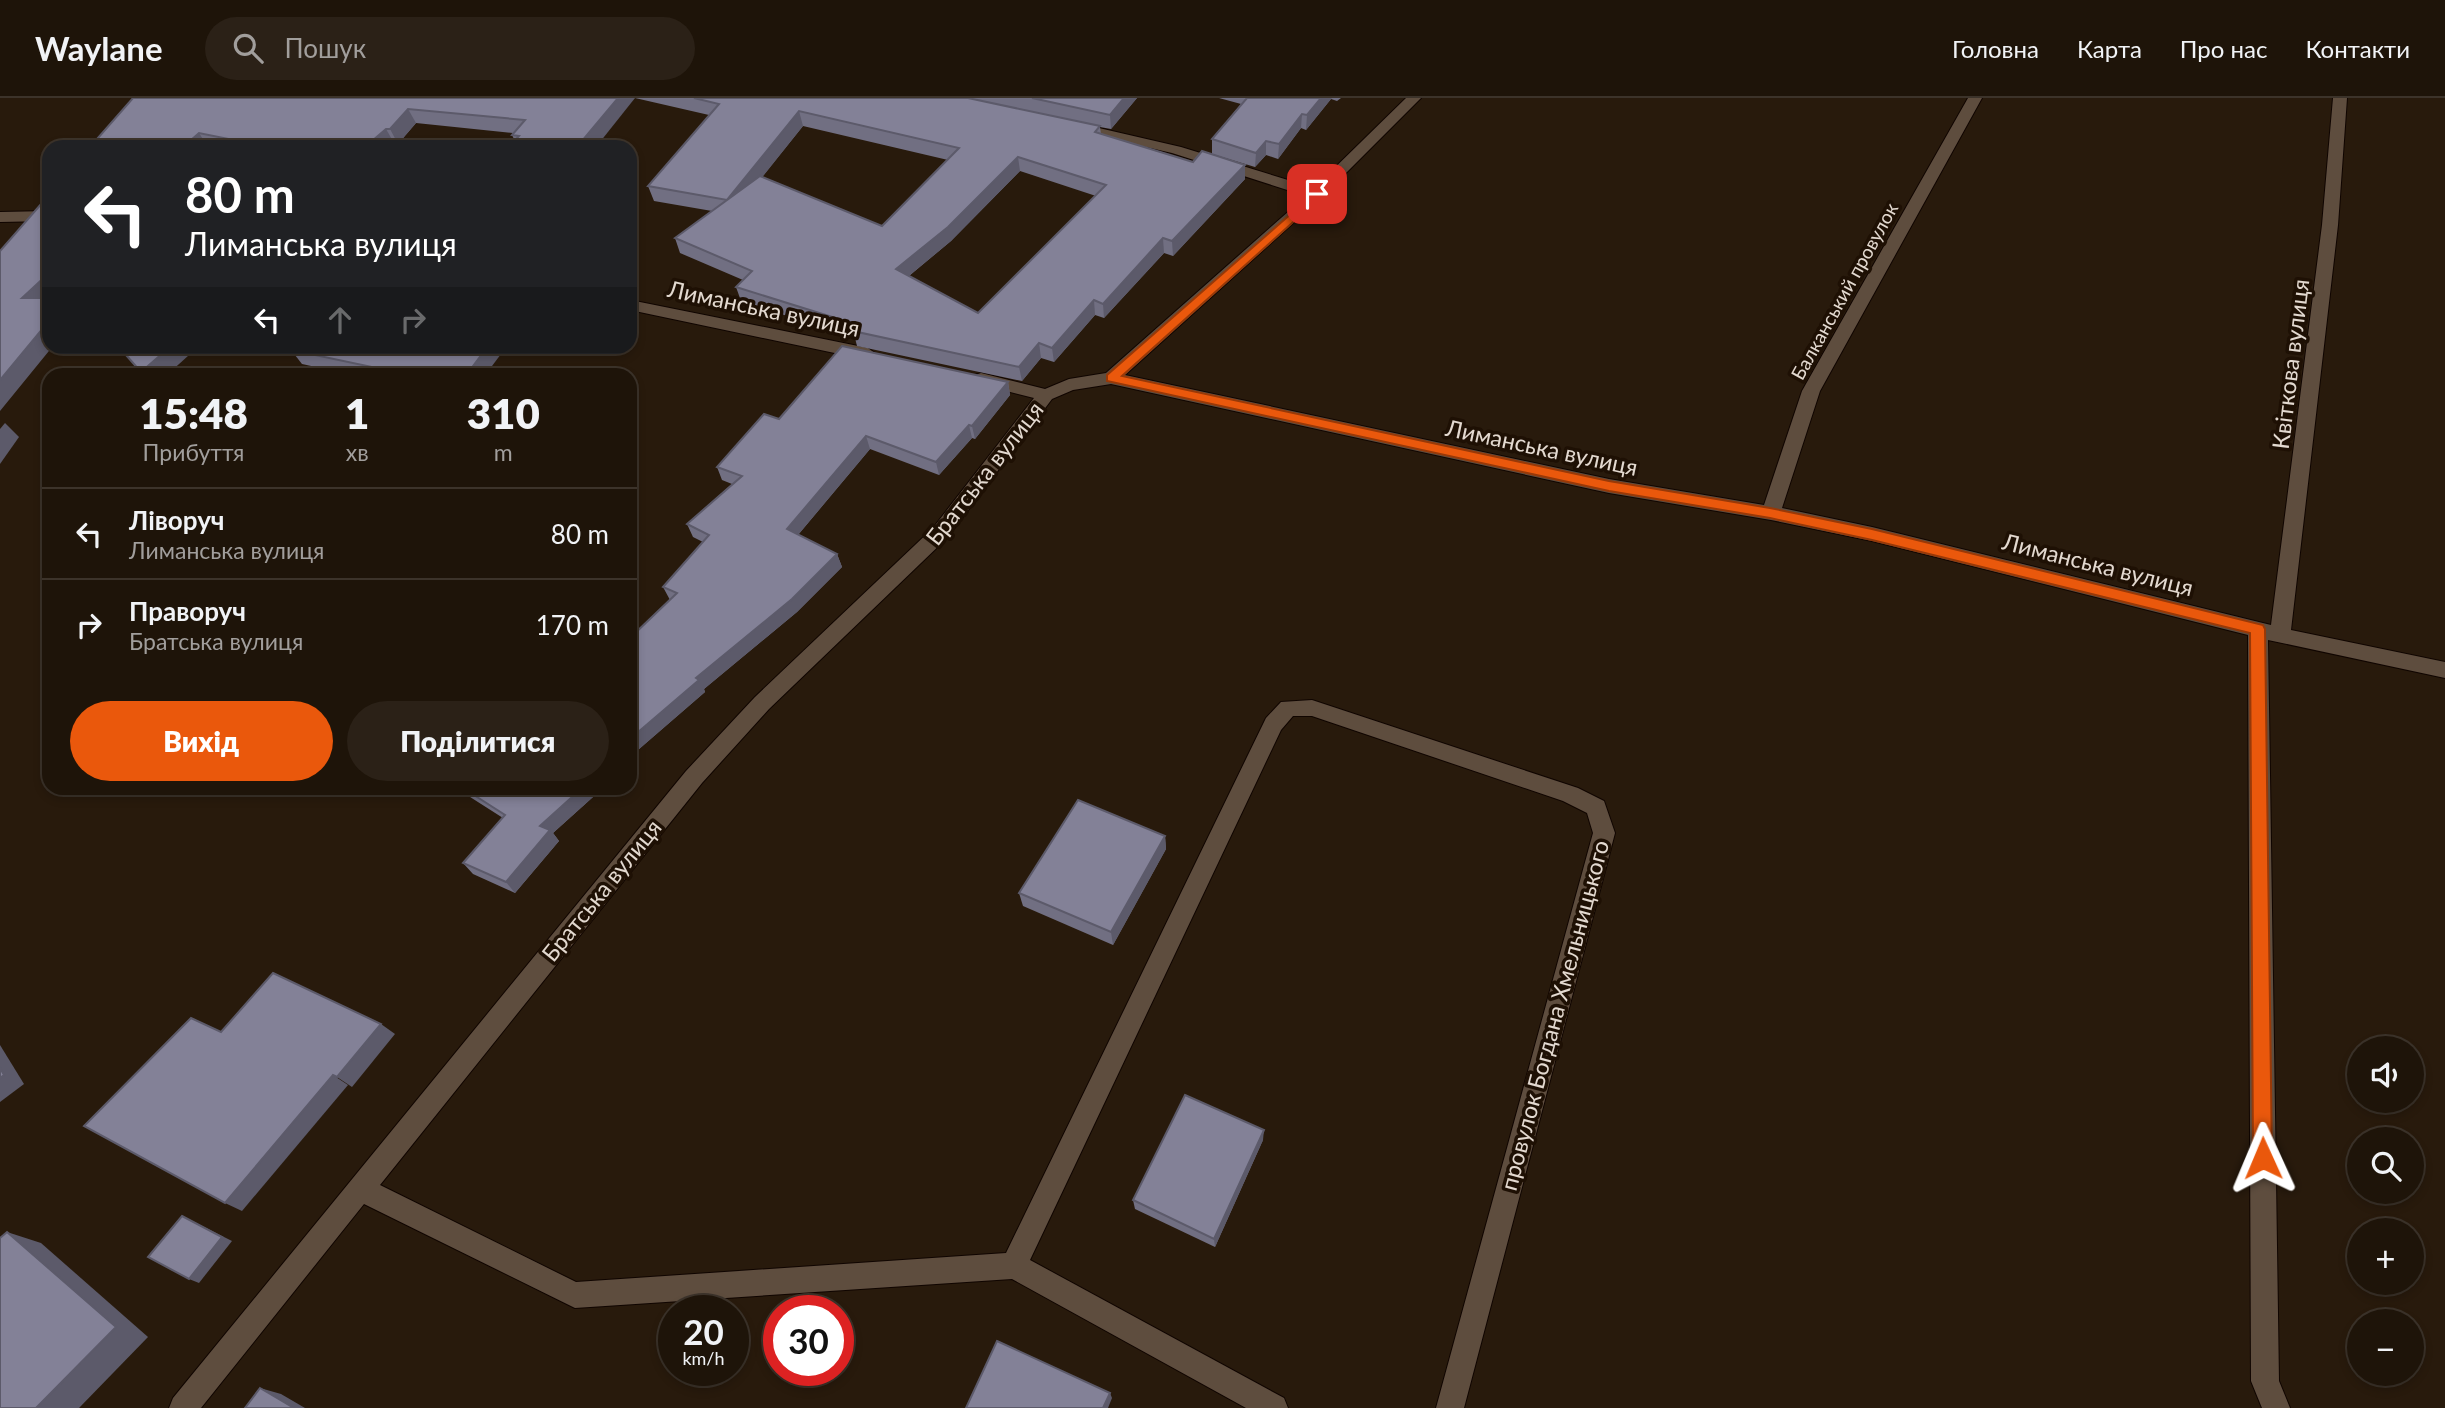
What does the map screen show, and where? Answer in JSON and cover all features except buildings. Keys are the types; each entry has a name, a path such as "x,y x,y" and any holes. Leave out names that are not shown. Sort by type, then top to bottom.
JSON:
{"street":[{"path":"1111,378 1317,194 1414,98"},
{"name":"Балканський провулок","path":"1770,513 1811,391 1975,98"},
{"name":"Квіткова вулиця","path":"2276,1408 2265,1381 2269,632 2330,225 2340,98"},
{"path":"1063,125 1176,149 1317,194"},
{"path":"0,217 42,216"},
{"name":"Лиманська вулиця","path":"637,306 891,359"},
{"path":"970,376 1046,395"},
{"name":"Лиманська вулиця","path":"1046,395 1069,385 1111,378 1609,486 1770,513 1910,543 2269,632 2445,670"},
{"name":"Братська вулиця","path":"183,1408 494,1020 694,777 762,703 940,533 1046,395"},
{"name":"провулок Богдана Хмельницького","path":"1014,1266 1273,724 1288,708 1312,708 1570,794 1596,807 1604,833 1450,1408"},
{"path":"361,1189 575,1295 1014,1266 1274,1408"}],"route":[{"path":"1317,194 1111,378 1609,486 1770,513 1872,534 2258,629 2263,1158"}]}
